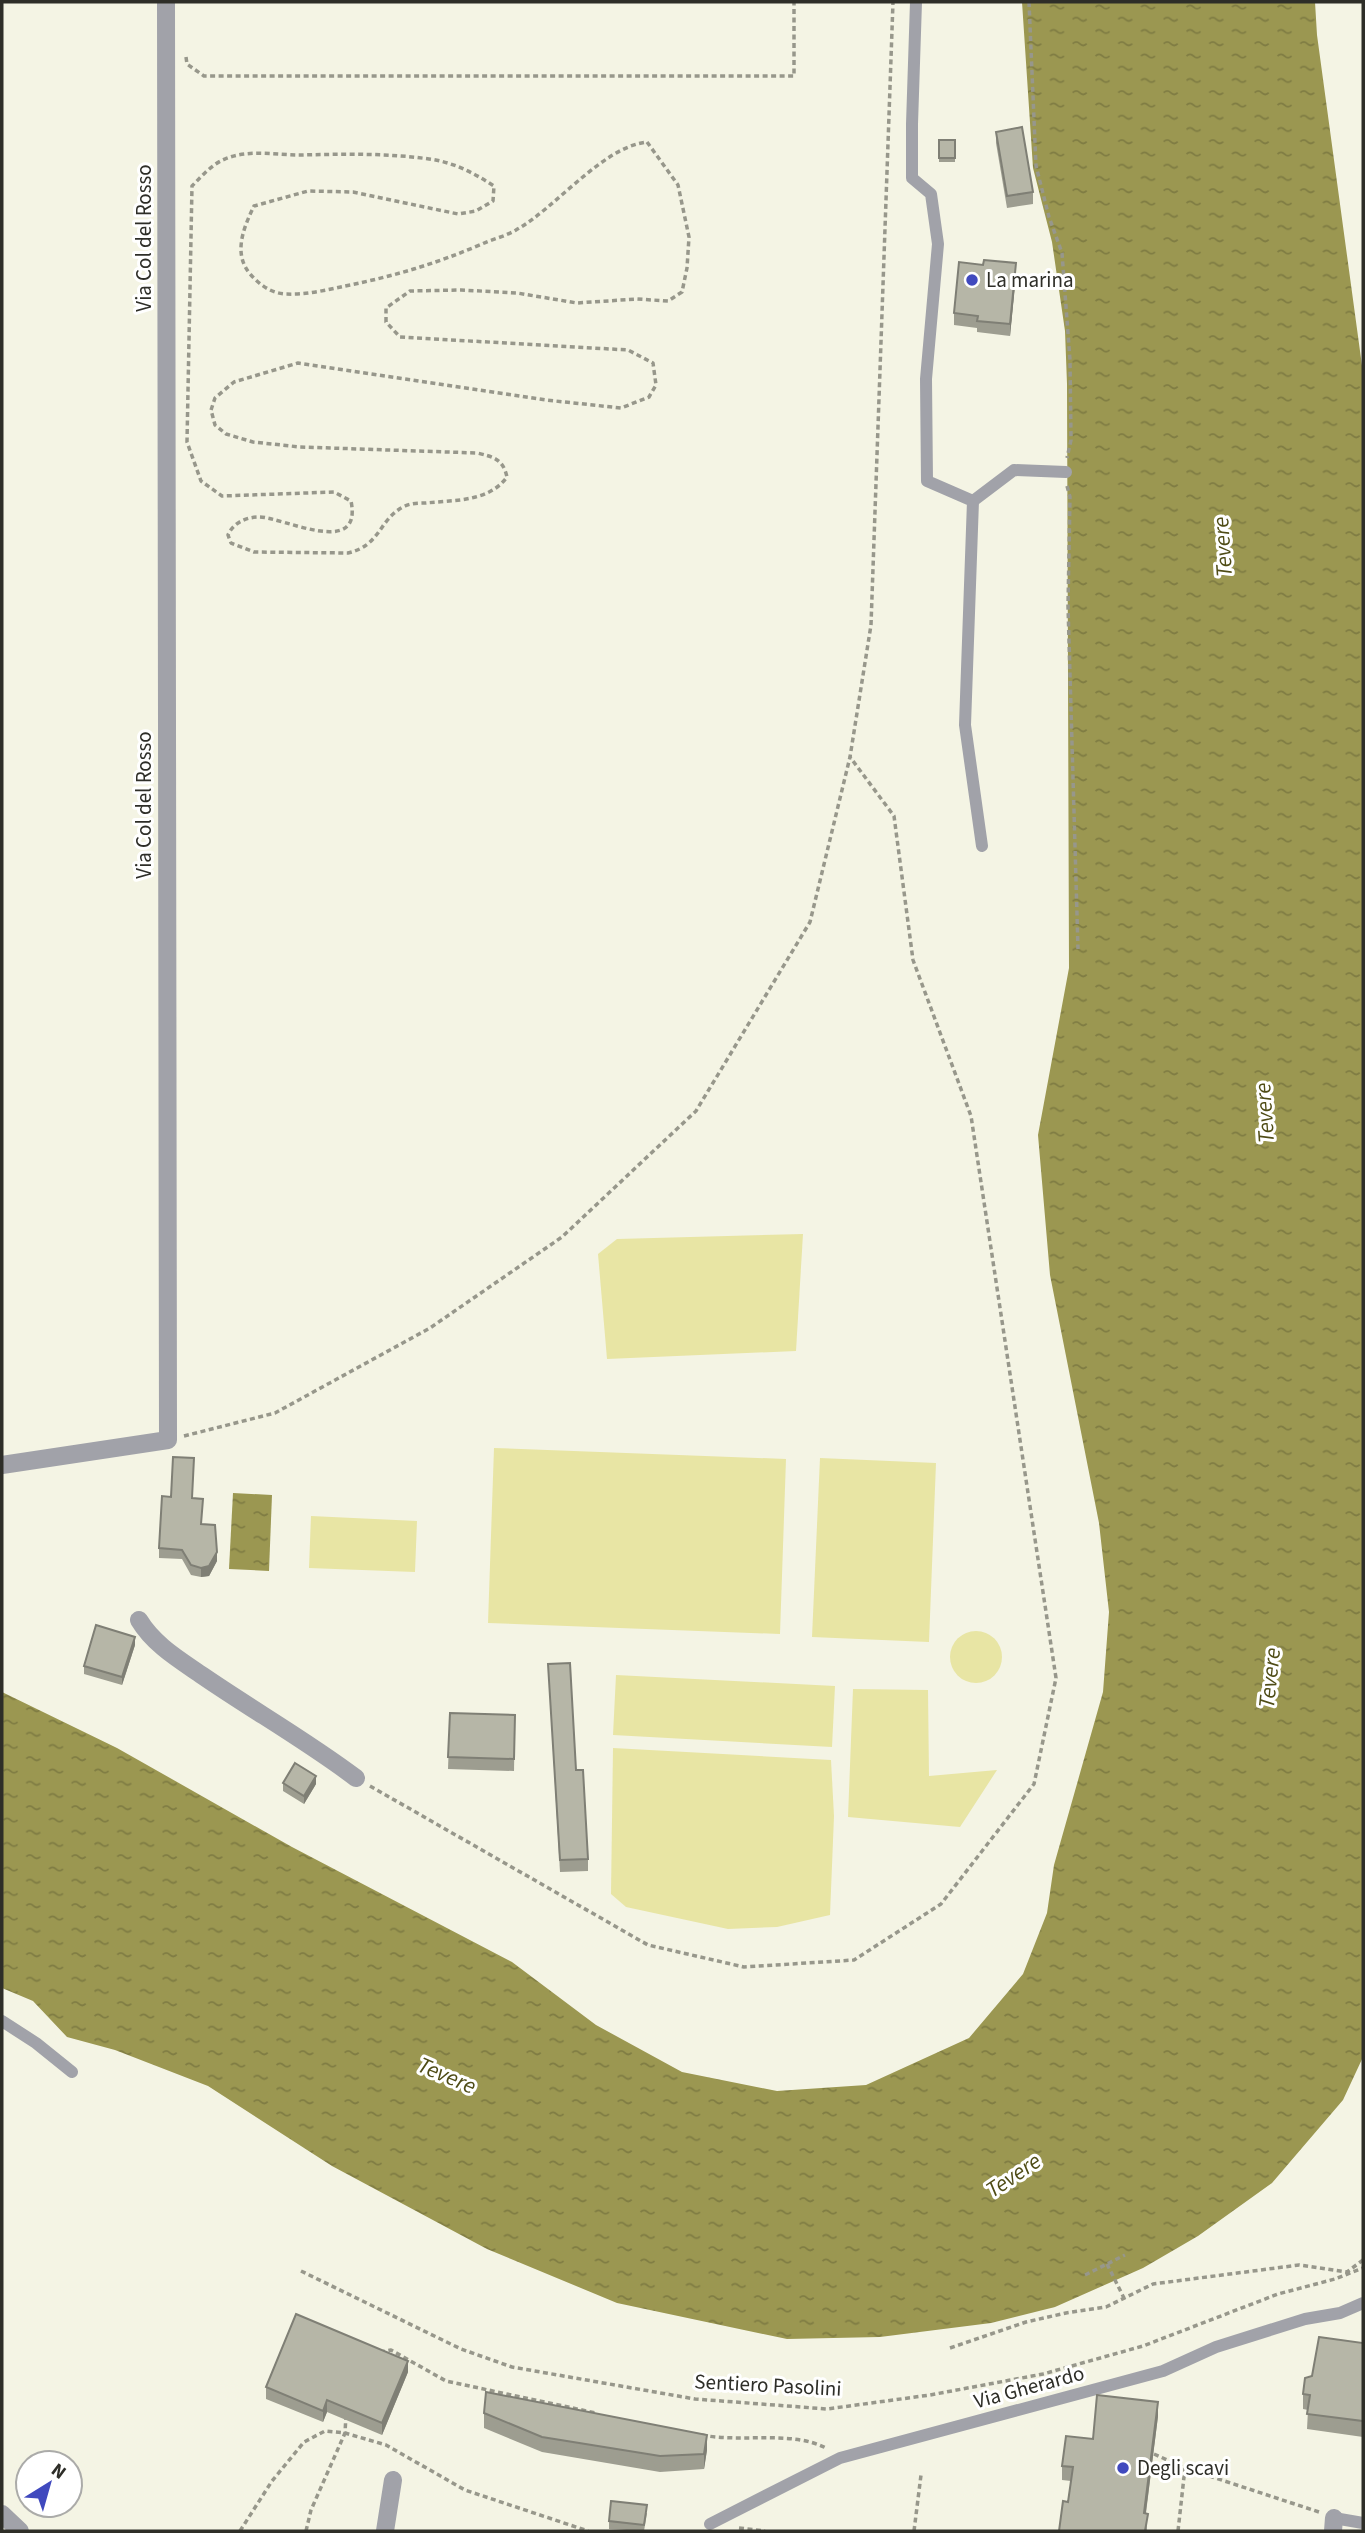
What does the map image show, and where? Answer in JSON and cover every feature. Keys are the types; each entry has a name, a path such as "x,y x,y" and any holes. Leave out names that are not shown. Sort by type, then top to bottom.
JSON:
{"street":[{"name":"Via Col del Rosso","path":"166,2 168,1440"},
{"path":"2,1465 168,1440"},
{"path":"139,1620 149,1636 172,1654 242,1703 321,1751 356,1778"},
{"path":"385,2531 393,2480"},
{"path":"2,2514 20,2531"}],"lane":[{"path":"916,2 912,178 931,194 938,244 926,379 927,481 973,501"},
{"path":"973,501 1014,470 1066,472"},
{"path":"973,501 965,725 982,846"},
{"path":"2,2021 36,2043 72,2072"},
{"name":"Via Gherardo","path":"710,2524 840,2458 1163,2371 1216,2347 1306,2319 1340,2313 1363,2303"},
{"path":"1334,2524 1363,2523"}],"path":[{"path":"184,49 187,64 204,76 794,76 794,2"},
{"path":"168,1440 275,1413 430,1328 562,1237 696,1111 810,922 850,757 871,625 886,266 893,2"},
{"path":"647,142 678,186 689,237 682,292 668,301 637,299 577,303 517,293 410,291 386,308 386,322 400,337 628,350 653,363 656,386 649,397 638,404 621,408 547,400 298,363 234,382 215,398 211,410 215,425 226,434 253,442 300,447 477,453 493,456 505,466 507,477 488,493 477,498 407,504 395,512 372,542 361,550 348,553 254,552 231,542 228,535 232,526 260,517 323,532 342,529 350,524 354,515 351,501 334,492 222,496 201,481 187,442 192,186 209,169 226,158 267,153 345,153 431,159 459,167 494,186 493,201 476,211 458,214 353,192 308,191 254,206 245,225 240,248 246,270 267,289 286,294 331,289 399,275 517,230 605,162 632,144 647,142"},
{"path":"356,1778 648,1945 744,1968 854,1959 865,1953 941,1904 1034,1784 1056,1678 971,1116 913,960 894,816 850,757"},
{"path":"1085,2275 1125,2255"},
{"path":"950,2348 1026,2322 1066,2312 1106,2307 1153,2284 1298,2265 1347,2272 1363,2260"},
{"path":"1107,2264 1124,2298"},
{"name":"Sentiero Pasolini","path":"301,2271 461,2349 513,2367 695,2399 827,2409 930,2395 1043,2374 1143,2346 1278,2294 1335,2279 1363,2268"},
{"path":"373,2353 391,2350 446,2381 597,2414"},
{"path":"306,2531 311,2510 345,2433 347,2408"},
{"path":"693,2434 720,2439 805,2440 823,2446 840,2458"},
{"path":"1154,2454 1334,2524"},
{"path":"1178,2531 1185,2468"},
{"path":"914,2531 921,2475"}],"shaded area":[{"path":"803,1234 796,1351 607,1359 598,1254 617,1239"},
{"path":"494,1448 786,1459 780,1634 488,1623"},
{"path":"820,1458 936,1463 929,1642 812,1637"},
{"path":"311,1516 417,1521 415,1572 309,1568"},
{"path":"976,1631 986,1633 994,1639 1000,1647 1000,1667 994,1675 986,1681 976,1683 966,1681 958,1675 952,1667 950,1657 952,1647 958,1639 966,1633"},
{"path":"616,1675 835,1686 832,1747 613,1735"},
{"path":"853,1689 928,1690 929,1776 997,1770 960,1827 848,1817"},
{"path":"613,1748 831,1760 834,1816 830,1915 777,1927 728,1929 626,1907 611,1894"}],"water":[{"name":"Tevere","path":"1022,2 1315,2 1317,35 1363,373 1363,2057 1343,2100 1272,2183 1198,2236 1143,2268 1055,2307 991,2323 880,2337 787,2339 617,2303 487,2249 332,2166 208,2086 115,2050 67,2037 33,2001 2,1988 2,1692 117,1748 292,1847 512,1962 596,2025 682,2072 777,2091 866,2085 969,2038 1023,1974 1047,1913 1054,1865 1103,1692 1109,1612 1099,1523 1050,1275 1038,1135 1069,968 1067,384 1065,331 1052,242 1033,168"},
{"path":"233,1493 272,1495 269,1571 229,1569"}],"building":[{"path":"1022,127 1033,192 1007,196 996,132"},
{"path":"939,140 955,140 955,158 939,158"},
{"path":"984,260 1016,263 1010,324 977,321 978,316 954,313 959,262 983,265"},
{"path":"173,1457 194,1458 192,1498 203,1499 201,1524 215,1525 217,1552 209,1566 201,1568 191,1565 182,1550 159,1548 162,1496 171,1497"},
{"path":"96,1625 135,1637 122,1677 84,1666"},
{"path":"570,1663 576,1770 583,1770 588,1859 560,1860 548,1664"},
{"path":"450,1713 515,1715 514,1759 448,1757"},
{"path":"295,1763 316,1776 304,1796 283,1783"},
{"path":"296,2314 408,2361 382,2423 327,2400 323,2411 266,2387"},
{"path":"1319,2337 1363,2343 1363,2421 1307,2414 1310,2395 1303,2394 1305,2378 1312,2376"},
{"path":"486,2392 707,2435 704,2454 660,2456 542,2437 484,2413"},
{"path":"1097,2395 1158,2402 1144,2513 1148,2514 1145,2531 1059,2531 1063,2501 1068,2502 1073,2467 1062,2466 1066,2436 1093,2439"},
{"path":"611,2501 647,2505 644,2525 609,2521"}],"place":[{"name":"La marina","path":"972,280"},
{"name":"Degli scavi","path":"1123,2468"}]}
